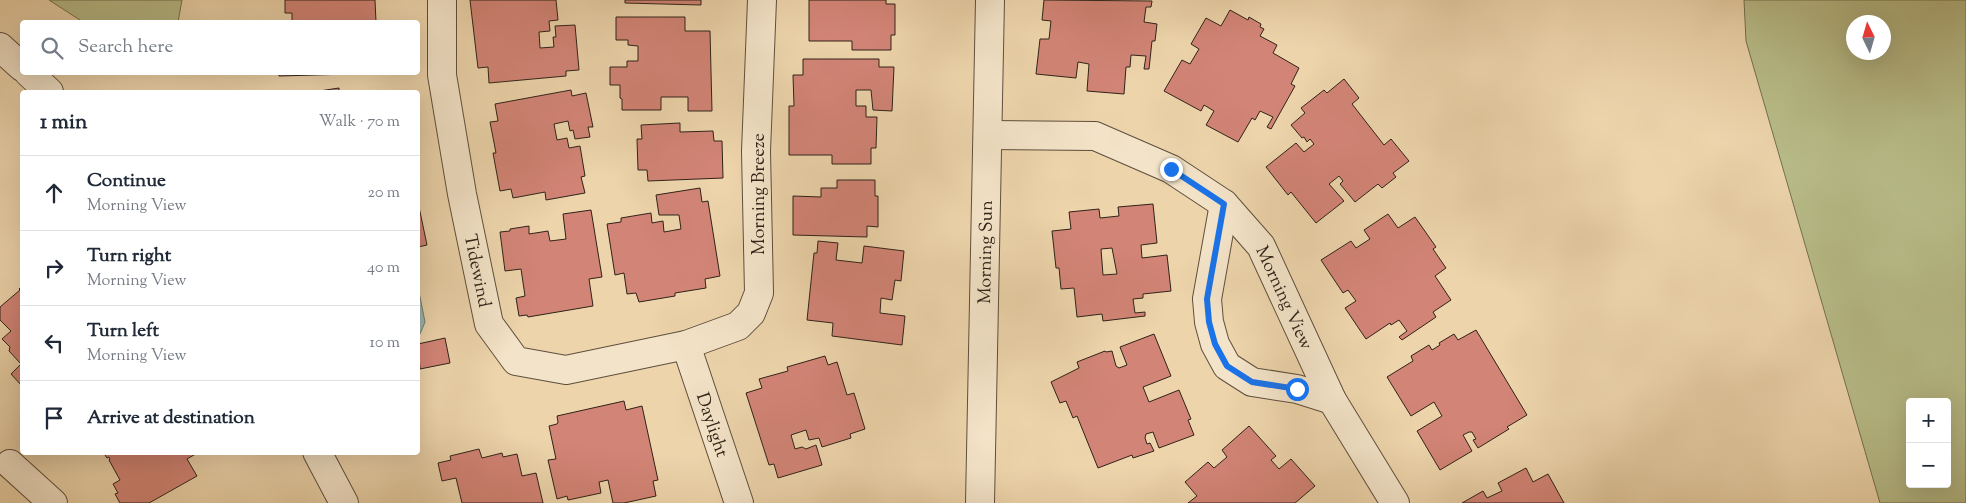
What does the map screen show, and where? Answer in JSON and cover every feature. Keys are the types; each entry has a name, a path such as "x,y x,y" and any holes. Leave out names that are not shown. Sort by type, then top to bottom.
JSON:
{"street":[{"name":"Tidewind","path":"442,0 442,75 462,194 489,324 516,361 566,370 686,345"},
{"name":"Morning Breeze","path":"686,345 738,326 751,313 759,293 756,151 762,0"},
{"name":"Morning Sun","path":"980,503 990,0"},
{"path":"0,47 20,65"},
{"path":"31,75 47,90"},
{"name":"Morning View","path":"988,135 1095,136 1171,169 1224,204 1261,246 1332,400 1395,503"},
{"path":"1224,204 1207,299 1209,322 1215,344 1227,366 1252,382 1297,389 1332,400"},
{"name":"Daylight","path":"686,345 739,503"},
{"path":"319,455 344,503"},
{"path":"10,464 52,503"}],"green space":[{"path":"49,0 182,0 178,20 80,20"},
{"path":"1744,0 1966,0 1966,503 1880,503 1746,41"}],"water":[{"path":"420,297 425,322 420,334"}],"building":[{"path":"285,0 375,0 376,20 292,20 292,13 285,13"},
{"path":"470,0 556,0 558,20 549,21 550,31 539,32 540,48 554,47 553,37 556,37 555,26 575,25 579,70 566,71 566,76 489,83 488,67 478,68"},
{"path":"625,0 701,0 701,5 625,3"},
{"path":"809,0 886,0 886,4 895,4 895,35 891,35 891,50 852,50 852,41 809,41"},
{"path":"1044,0 1152,1 1151,7 1146,7 1144,22 1157,24 1155,41 1152,41 1149,69 1144,69 1146,56 1131,55 1130,67 1126,67 1124,94 1087,91 1089,64 1078,62 1076,78 1036,74 1040,39 1049,39 1051,21 1042,20"},
{"path":"1230,10 1248,20 1249,17 1261,24 1260,27 1264,29 1260,36 1277,45 1273,53 1299,68 1291,84 1295,86 1271,129 1267,127 1273,117 1260,111 1255,120 1252,118 1238,142 1206,125 1214,111 1204,105 1201,111 1164,91 1182,60 1190,64 1199,49 1191,44 1206,18 1221,26"},
{"path":"616,17 685,17 685,31 710,31 712,111 688,111 688,97 661,97 661,110 622,110 620,85 610,85 610,67 627,67 627,61 638,61 638,46 628,45 628,40 616,40"},
{"path":"803,59 879,59 879,67 894,67 892,111 873,110 871,90 856,90 856,106 866,106 866,117 877,117 876,148 871,148 871,164 832,164 832,155 789,155 789,106 794,106 793,75 803,75"},
{"path":"279,75 314,75 279,76"},
{"path":"1344,79 1359,98 1352,104 1384,145 1391,139 1409,161 1393,173 1396,177 1382,188 1378,184 1355,202 1340,184 1343,181 1339,176 1329,184 1344,201 1316,223 1291,192 1288,195 1266,167 1296,143 1304,152 1314,144 1310,139 1307,142 1304,137 1302,138 1291,125 1305,113 1301,108 1324,90 1327,93"},
{"path":"571,90 572,96 586,93 593,127 588,127 590,137 575,139 573,130 570,131 568,121 554,124 557,140 567,138 569,148 580,146 585,176 581,177 585,193 546,200 545,192 513,198 511,189 500,191 490,122 498,121 495,104"},
{"path":"680,123 680,132 713,131 714,141 722,141 723,178 648,181 647,170 638,170 637,139 642,139 641,125"},
{"path":"837,180 875,180 875,196 878,196 878,227 867,226 867,237 793,235 793,196 821,197 821,188 837,188"},
{"path":"700,188 702,202 708,201 720,276 705,279 706,288 639,302 636,293 627,294 624,273 615,275 607,224 621,222 621,218 651,213 652,223 663,221 664,232 681,229 679,215 659,215 656,195"},
{"path":"1153,204 1157,243 1141,245 1142,258 1167,255 1171,291 1143,294 1143,298 1133,299 1135,313 1145,312 1145,316 1103,321 1102,314 1077,317 1074,288 1061,289 1059,268 1056,268 1052,231 1071,229 1069,212 1099,209 1100,218 1119,216 1118,207","holes":["1112,248 1117,274 1103,275 1101,249"]},
{"path":"591,210 602,277 589,279 593,306 528,317 527,315 519,316 516,298 525,296 521,269 505,271 500,232 529,226 529,234 548,231 550,241 566,239 563,214"},
{"path":"420,212 427,245 420,247"},
{"path":"1388,214 1398,228 1415,217 1436,247 1433,249 1446,268 1435,276 1451,300 1433,312 1436,317 1402,340 1399,337 1407,331 1399,320 1391,325 1390,323 1366,339 1345,308 1356,301 1348,290 1343,293 1321,260 1351,241 1356,248 1370,239 1364,230"},
{"path":"818,241 838,243 836,260 862,263 864,246 904,251 901,281 895,280 892,300 881,298 880,313 905,316 902,345 832,336 833,323 807,320 814,253 817,253"},
{"path":"20,290 20,363 9,351 10,347 2,339 11,331 0,320 0,307"},
{"path":"1476,330 1527,415 1507,427 1509,429 1478,448 1473,440 1476,439 1472,432 1463,435 1472,451 1440,470 1417,431 1442,416 1434,402 1411,416 1387,377 1413,361 1411,356 1429,345 1432,350 1440,345 1439,343 1454,334 1458,340"},
{"path":"1154,334 1171,376 1143,387 1149,402 1179,390 1191,419 1188,420 1194,435 1159,448 1153,432 1146,434 1147,444 1150,443 1154,451 1133,458 1132,455 1098,468 1077,416 1073,418 1066,401 1060,403 1051,382 1079,368 1077,362 1105,351 1112,351 1116,366 1119,368 1127,365 1120,347"},
{"path":"445,338 450,363 420,369 420,344"},
{"path":"825,356 828,365 837,362 847,395 854,393 865,429 850,434 851,438 822,447 819,438 809,440 806,430 791,435 795,449 802,447 806,449 816,445 822,465 778,478 774,464 769,465 746,393 762,388 759,379 788,371 787,367"},
{"path":"20,365 20,384 11,374"},
{"path":"624,401 626,410 642,406 658,480 653,481 656,496 624,503 613,503 608,480 599,482 601,493 568,500 567,496 557,499 548,460 556,459 549,426 557,424 557,416"},
{"path":"1249,426 1276,456 1271,460 1279,469 1291,459 1315,486 1295,503 1188,503 1197,496 1185,482 1208,462 1214,468 1227,457 1222,450"},
{"path":"479,449 482,458 502,453 503,457 517,454 522,476 536,473 543,503 462,503 456,478 442,481 438,463 451,460 450,456"},
{"path":"105,455 194,455 187,459 197,476 149,503 120,503 115,494 118,493 113,484 120,480 109,457 107,458"},
{"path":"1526,468 1533,482 1548,474 1564,503 1462,503 1483,491 1487,498 1502,491 1498,483"}],"route":[{"path":"1171,169 1224,204 1207,299 1209,322 1215,344 1227,366 1252,382 1297,389"}]}
